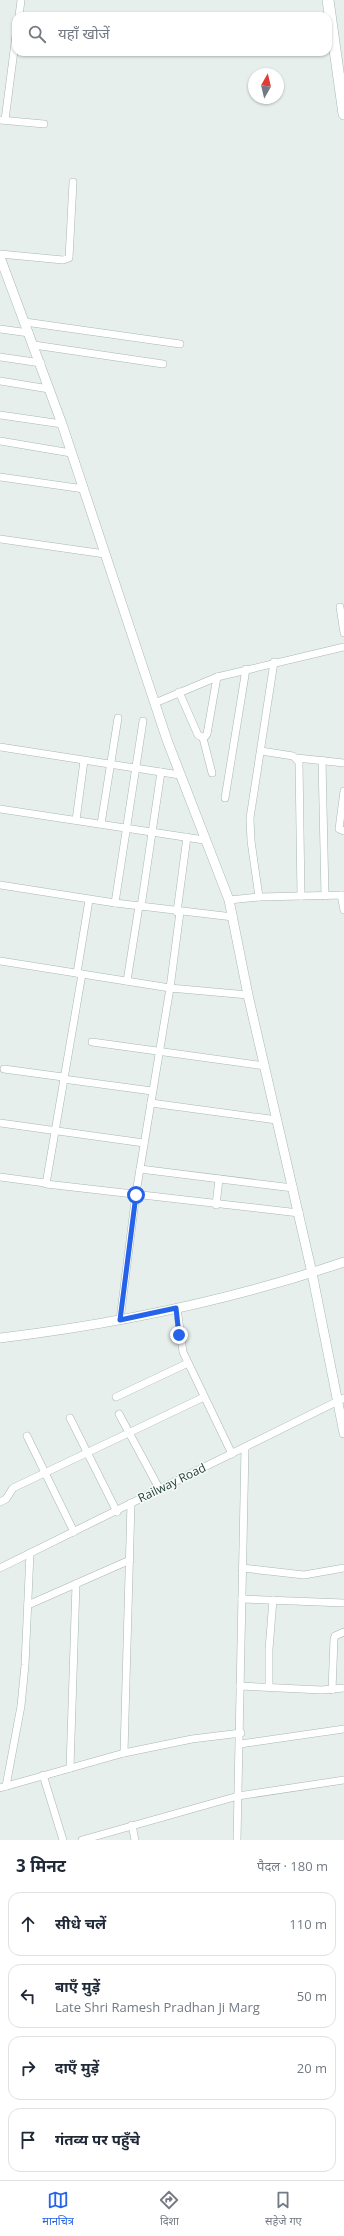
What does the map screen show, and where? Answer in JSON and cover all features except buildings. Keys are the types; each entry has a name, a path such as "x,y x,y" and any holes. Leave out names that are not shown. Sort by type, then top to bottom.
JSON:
{"main road":[{"path":"328,0 330,12"},
{"path":"332,28 344,114"}],"street":[{"path":"20,12 21,0"},
{"path":"13,56 2,120 44,124"},
{"path":"72,182 69,258 63,260 0,256 2,268 41,363 180,775 204,840 229,900 248,995 341,1399 344,1433"},
{"path":"25,322 180,344"},
{"path":"0,329 29,333"},
{"path":"34,345 164,364"},
{"path":"0,357 41,363"},
{"path":"0,381 49,389"},
{"path":"0,415 62,424"},
{"path":"0,441 71,453"},
{"path":"0,477 84,490"},
{"path":"0,539 106,554"},
{"path":"340,608 344,633"},
{"path":"155,703 217,677 274,662 344,647"},
{"path":"259,896 251,841 250,818 274,662"},
{"path":"225,798 246,669"},
{"path":"203,738 207,735 217,677"},
{"path":"179,692 198,735 203,738 212,773"},
{"path":"101,824 118,718"},
{"path":"115,903 143,721"},
{"path":"0,747 180,775"},
{"path":"260,751 297,758 344,763"},
{"path":"297,758 300,765 301,896"},
{"path":"322,760 325,896"},
{"path":"76,820 84,761"},
{"path":"127,981 161,772"},
{"path":"344,791 339,827 339,829 344,831"},
{"path":"0,809 204,840"},
{"path":"120,1320 136,1195 170,988 187,837"},
{"path":"0,885 89,900 178,912 233,917"},
{"path":"229,900 259,896 343,895 344,910"},
{"path":"45,1183 63,1078 89,900"},
{"path":"0,960 170,988 248,995"},
{"path":"92,1042 264,1066"},
{"path":"4,1069 152,1092"},
{"path":"151,1102 277,1120"},
{"path":"0,1123 144,1143"},
{"path":"140,1169 293,1188"},
{"path":"0,1177 216,1205 299,1213"},
{"path":"216,1205 219,1179"},
{"path":"0,1338 62,1331 176,1308 256,1290 344,1262"},
{"path":"176,1308 179,1335 188,1363 232,1454"},
{"path":"116,1397 188,1363"},
{"path":"0,1502 6,1499 13,1488 46,1474 204,1396"},
{"name":"Railway Road","path":"0,1568 117,1512 131,1503 160,1490 341,1399"},
{"path":"120,1414 160,1490"},
{"path":"70,1418 117,1512"},
{"path":"27,1436 74,1532"},
{"path":"237,1840 241,1733 240,1686 244,1448"},
{"path":"124,1753 131,1503"},
{"path":"30,1553 25,1665 21,1706 3,1787 124,1753 192,1739 241,1733"},
{"path":"28,1606 130,1560"},
{"path":"242,1568 304,1575 344,1568"},
{"path":"70,1768 76,1584"},
{"path":"242,1599 344,1603"},
{"path":"270,1687 273,1600"},
{"path":"332,1690 334,1639 335,1636 344,1632"},
{"path":"240,1686 332,1690 344,1688"},
{"path":"240,1744 344,1729"},
{"path":"43,1775 63,1840"},
{"path":"82,1840 132,1824 238,1796 344,1780"},
{"path":"132,1824 135,1840"}],"route":[{"path":"136,1195 120,1320 136,1318 176,1308 179,1335"}]}
